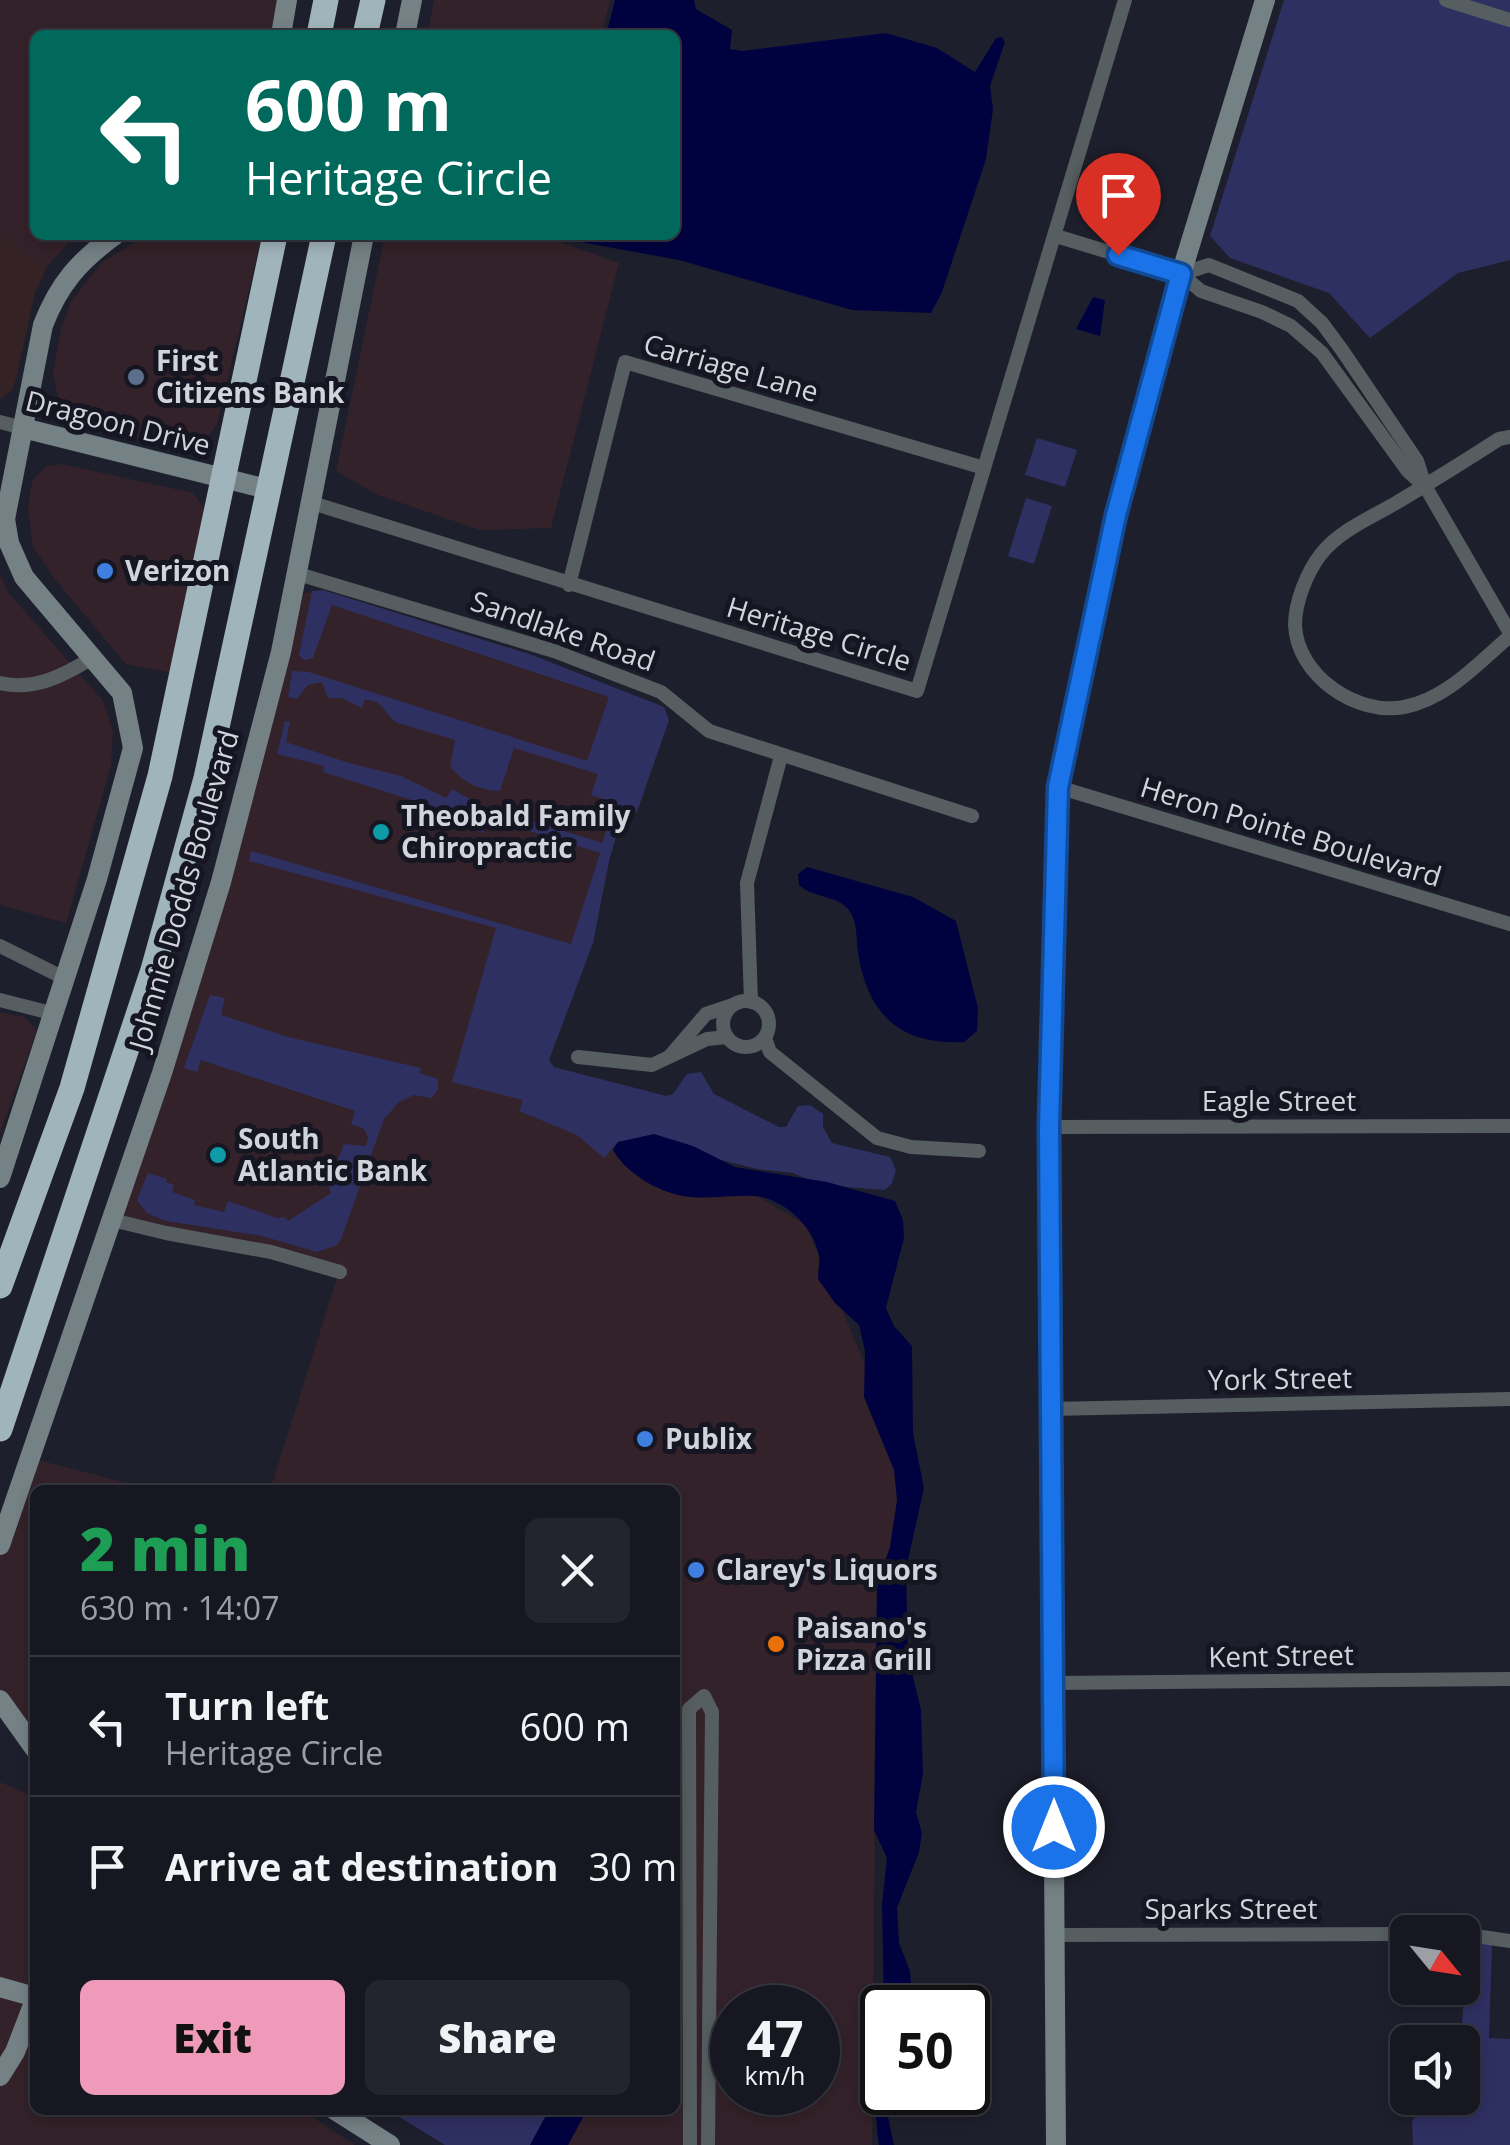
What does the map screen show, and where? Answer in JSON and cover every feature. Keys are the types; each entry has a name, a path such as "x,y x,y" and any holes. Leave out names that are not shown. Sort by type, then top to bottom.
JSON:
{"highway":[{"path":"320,30 326,0"},
{"path":"366,30 372,0"},
{"name":"Johnnie Dodds Boulevard","path":"0,1286 72,1088 160,776 274,240"},
{"name":"Johnnie Dodds Boulevard","path":"0,1428 154,970 206,778 323,240"}],"street":[{"path":"283,30 288,0"},
{"path":"406,30 412,0"},
{"name":"Heritage Circle","path":"310,502 917,690 1125,0"},
{"path":"1056,2145 1049,1127 1058,787 1116,515 1181,274 1265,0"},
{"path":"1446,0 1510,20"},
{"path":"1056,236 1181,274 1201,291 1291,326 1322,353 1407,470 1425,486"},
{"path":"0,1178 55,1014 133,748 122,694 24,577 9,542 5,519 44,325 54,296 73,271 109,240"},
{"name":"Johnnie Dodds Boulevard","path":"0,1545 112,1220 221,882 281,652 363,240"},
{"path":"1181,274 1209,265 1298,301 1322,323 1416,461 1425,486 1510,634 1452,685 1430,699 1387,709 1348,700 1324,681 1307,657 1295,626 1303,590 1319,557 1334,539 1425,486 1499,440 1510,437"},
{"name":"Carriage Lane","path":"569,584 626,362 984,468"},
{"name":"Dragoon Drive","path":"0,422 271,490"},
{"name":"Sandlake Road","path":"296,574 554,651 661,692 709,731 972,816"},
{"path":"0,683 18,687 59,678 92,658"},
{"path":"751,1002 747,883 781,756"},
{"name":"Heron Pointe Boulevard","path":"1058,787 1510,924"},
{"path":"0,946 66,978"},
{"path":"0,1000 55,1014"},
{"path":"666,1060 706,1014 751,1002 765,1012 765,1038 770,1052 876,1138 910,1147 979,1151"},
{"path":"726,1037 724,1020 734,1005"},
{"path":"578,1057 652,1064 707,1040 726,1037 741,1047 750,1047 765,1038"},
{"name":"Eagle Street","path":"1049,1127 1510,1126"},
{"path":"112,1220 271,1252 340,1272"},
{"name":"York Street","path":"1051,1409 1510,1399"},
{"name":"Kent Street","path":"1053,1684 1510,1679"},
{"path":"690,2145 689,1710 704,1696 712,1712 708,2145"},
{"path":"0,1700 30,1741"},
{"name":"Sparks Street","path":"1055,1935 1390,1934"},
{"path":"1480,1937 1510,1941"},
{"path":"0,1988 30,1997"},
{"path":"0,2076 15,2052 30,2012"},
{"path":"343,2115 390,2145"}],"shaded area":[{"path":"0,0 279,0 273,30 30,30 30,240 71,240 47,267 0,235"},
{"path":"434,0 610,0 602,30 428,30"},
{"path":"615,0 694,0 696,9 732,30 730,49 742,51 886,33 937,48 975,72 996,38 1002,37 1005,42 990,86 993,109 986,159 942,292 931,313 852,310 679,260 575,241 680,240 680,30 607,30"},
{"path":"1284,0 1510,0 1510,260 1458,273 1370,338 1329,293 1230,258 1210,236"},
{"path":"0,235 47,267 35,293 16,380 12,390 0,399"},
{"path":"139,240 261,240 217,424 208,437 190,447 150,442 73,422 60,407 53,373 61,329 71,302 102,262"},
{"path":"384,240 557,240 619,263 551,528 480,530 378,495 336,471"},
{"path":"1093,297 1105,300 1100,336 1076,329"},
{"path":"1037,438 1077,450 1065,487 1025,475"},
{"path":"62,464 193,493 204,509 173,673 126,664 54,578 33,546 28,509 32,481 46,466"},
{"path":"1026,498 1052,506 1034,564 1008,556"},
{"path":"0,575 8,592 103,701 113,731 111,765 66,923 0,905"},
{"path":"323,590 532,655 653,713 600,853 524,1099 557,1108 663,1188 757,1196 806,1225 908,1466 902,1538 877,1584 873,1985 860,1985 860,2115 872,2115 872,2145 559,2145 568,2115 680,2115 680,1485 272,1485 339,1272 112,1220 304,593"},
{"path":"323,590 532,655 664,707 669,720 637,812 625,817 619,827 593,943 549,1060 554,1067 666,1096 673,1094 687,1074 701,1072 714,1094 779,1127 786,1127 798,1106 810,1105 823,1114 823,1127 832,1143 890,1157 896,1170 885,1190 821,1185 793,1173 758,1169 637,1140 618,1142 604,1158 577,1135 519,1111 523,1100 452,1082 496,928 249,861 251,851 571,944 600,853 488,818 483,833 450,824 453,813 323,772 324,766 277,754 285,721 290,722 286,742 401,776 446,798 452,789 479,804 602,843 616,803 591,795 598,774 514,748 500,791 479,787 450,767 455,740 395,722 376,702 365,700 362,708 341,698 328,698 322,682 308,685 297,699 288,697 292,671 309,672 587,761 609,697 332,605 313,658 304,660 299,655 312,591"},
{"path":"807,867 913,897 956,921 978,1008 977,1031 964,1042 941,1042 905,1032 891,1022 879,1009 863,975 851,913 842,904 799,885 798,874"},
{"path":"210,995 225,998 221,1015 288,1037 421,1068 420,1073 438,1079 438,1089 432,1098 414,1095 399,1102 384,1119 337,1245 317,1252 262,1236 166,1221 147,1213 137,1200 148,1173 167,1179 174,1185 172,1192 195,1200 194,1205 224,1212 228,1201 288,1221 331,1193 328,1184 344,1144 366,1146 368,1137 364,1129 351,1124 355,1111 201,1060 197,1072 184,1068"},
{"path":"0,1012 24,1017 37,1030 0,1133"},
{"path":"654,1134 693,1146 735,1167 827,1182 895,1201 903,1220 904,1238 886,1308 894,1326 912,1346 913,1433 924,1488 906,1569 908,1656 921,1710 923,1774 916,1812 922,1833 919,1852 897,1908 899,1943 911,1985 884,1985 882,1904 887,1858 874,1830 877,1584 890,1547 897,1500 894,1470 864,1397 865,1351 859,1325 835,1303 818,1279 816,1245 804,1225 786,1208 754,1196 699,1197 669,1192 636,1175 619,1159 613,1150 618,1142"},
{"path":"31,1458 135,1485 30,1485 30,1742 0,1700 0,1545"},
{"path":"0,1782 30,1795 30,2115 304,2115 355,2145 0,2145"},
{"path":"1480,1944 1492,1945 1489,2038 1510,2039 1510,2145 1413,2145 1412,2122 1417,2115 1480,2115 1480,2025 1462,2025 1463,2005 1480,2005"},
{"path":"396,2115 546,2115 530,2145 445,2145"},
{"path":"546,2115 584,2115 568,2145 530,2145"},
{"path":"877,2115 888,2115 894,2145 879,2145"}],"place":[{"name":"First Citizens Bank","path":"136,377"},
{"name":"Verizon","path":"105,571"},
{"name":"Theobald Family Chiropractic","path":"381,832"},
{"name":"South Atlantic Bank","path":"218,1155"},
{"name":"Publix","path":"645,1439"},
{"name":"Clarey's Liquors","path":"696,1570"},
{"name":"Paisano's Pizza Grill","path":"776,1644"}],"route":[{"path":"1054,1827 1049,1127 1058,787 1116,515 1181,274 1118,255"}]}
